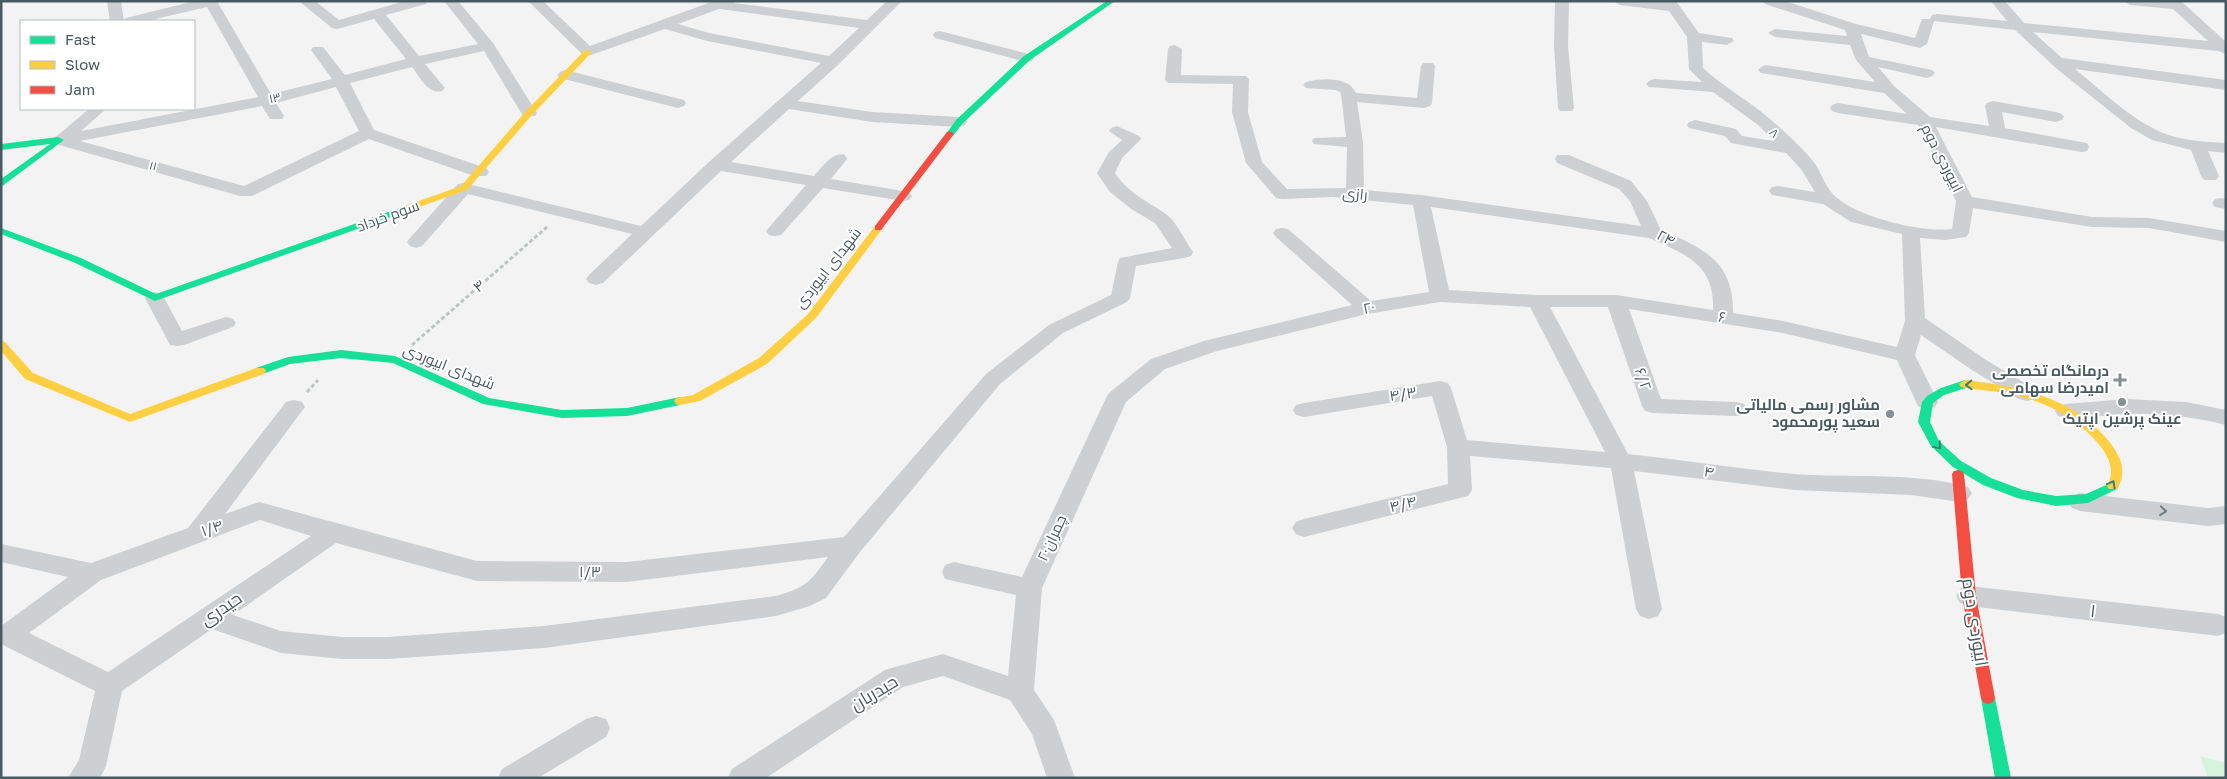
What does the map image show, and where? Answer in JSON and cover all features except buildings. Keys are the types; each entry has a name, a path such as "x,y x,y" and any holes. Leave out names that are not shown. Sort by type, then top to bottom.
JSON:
{"street":[{"path":"114,1 117,20"},
{"path":"306,1 337,25 378,14 399,4 421,1"},
{"path":"451,1 488,46 529,113"},
{"path":"535,1 588,52"},
{"path":"596,279 716,165 834,61 895,1"},
{"name":"شهدای ابیوردی","path":"1,344 29,376 130,418 288,361 342,354 395,360 487,401 562,414 627,412 696,398 763,361 812,316 959,122 1027,58 1112,1"},
{"path":"1562,1 1561,46 1566,108"},
{"path":"1620,1 1671,4 1694,37 1727,41"},
{"path":"1770,1 1814,15 1853,34"},
{"path":"1814,15 1826,1"},
{"path":"1998,1 2017,26 2134,124 2158,137 2198,146 2226,148"},
{"path":"2130,1 2175,3 2224,49"},
{"path":"135,20 206,2 268,100 276,116"},
{"path":"724,3 871,25"},
{"name":"سوم خرداد","path":"155,298 464,188 480,172 529,113 588,52 724,3"},
{"path":"378,14 437,88"},
{"path":"1775,33 1853,34 1920,44 1932,20 2017,26 2224,49"},
{"path":"668,24 707,37 834,61"},
{"name":"ابیوردی دوم","path":"1853,34 1863,60 1889,89 1924,120 1965,202 1960,233 1945,235 1911,231"},
{"path":"940,35 1027,58"},
{"name":"۸","path":"1694,37 1696,69 1716,88 1764,122 1808,166 1828,200 1858,218 1911,231"},
{"name":"۱۳","path":"60,140 268,100 417,61 488,46"},
{"name":"رازی","path":"1174,49 1172,80 1241,79 1240,112 1254,163 1282,194 1333,192 1421,200 1652,233"},
{"path":"318,50 341,81 368,133 480,172"},
{"path":"1863,60 1926,73"},
{"path":"2058,62 2226,84"},
{"path":"1349,97 1424,103 1428,66"},
{"path":"1766,70 1889,89"},
{"path":"565,75 678,103"},
{"path":"1654,84 1716,88"},
{"path":"1311,85 1340,85 1348,92 1355,142 1355,194"},
{"path":"786,104 872,117 959,122"},
{"path":"1998,132 1993,106 2056,118"},
{"path":"1838,108 1924,120 2081,147"},
{"path":"1,184 97,110"},
{"path":"1695,125 1730,132 1737,140 1790,149"},
{"path":"209,617 281,642 342,648 422,646 552,636 776,606 801,599 817,590 851,545 993,379 1056,329 1120,298 1127,262 1184,252 1161,219 1137,205 1114,187 1106,173 1115,156 1134,139 1117,131"},
{"name":"۱۱","path":"60,140 246,192 368,133"},
{"path":"1,147 60,140"},
{"path":"1320,141 1355,142"},
{"path":"2198,146 2210,176"},
{"path":"775,231 819,184 839,159"},
{"name":"۲۴","path":"1563,159 1625,185 1645,211 1652,233 1691,250 1716,271 1725,300 1723,316"},
{"path":"716,165 819,184 903,196"},
{"path":"416,242 464,188 644,232"},
{"path":"1778,191 1828,200"},
{"path":"1421,200 1440,296"},
{"path":"1965,202 2092,222 2149,223 2226,237"},
{"path":"1,231 77,260 155,298 178,340 226,323"},
{"path":"1911,231 1915,322 1905,354 1927,402"},
{"path":"1282,233 1367,308"},
{"name":"۲۰","path":"1204,348 1367,308 1440,296 1537,301"},
{"path":"1537,301 1621,461 1649,609"},
{"name":"۶","path":"1537,301 1616,301 1723,316 1905,354"},
{"name":"۶/۲","path":"1616,301 1653,406 1736,410"},
{"path":"1915,322 1979,366 2027,394 2066,411 2097,434 2116,460 2118,472 2115,483 2108,492 2096,499 2080,502"},
{"name":"چمران۲۰","path":"1020,692 1029,588 1117,398 1158,364 1204,348"},
{"path":"2027,394 2005,388 1965,384 1942,390 1927,402 1923,420 1927,430 1958,477 1982,480 2018,495 2047,501 2080,502 2208,517 2226,515"},
{"name":"۴/۳","path":"1304,410 1440,388 1458,448"},
{"path":"2066,411 2124,404 2170,407 2226,418"},
{"path":"197,534 294,407"},
{"name":"۴","path":"1458,448 1621,461 1795,482 1911,487 1958,477"},
{"name":"۴/۴","path":"1304,528 1460,490 1458,448"},
{"name":"ابیوردی دوم","path":"1958,477 1969,596 2003,778"},
{"name":"۱/۴","path":"110,685 8,635 92,573 259,511 333,533"},
{"name":"۱/۳","path":"333,533 477,571 627,572 851,545"},
{"name":"حیدری","path":"110,685 333,533"},
{"path":"1,552 92,573"},
{"path":"954,572 1029,588"},
{"name":"۱","path":"1969,596 2218,626"},
{"name":"حیدریان","path":"742,778 895,678 943,664 1020,692"},
{"path":"82,778 92,766 110,685"},
{"path":"1020,692 1044,729 1061,778"},
{"path":"512,778 596,728"}],"path":[{"name":"۴","path":"395,360 564,213"}],"green space":[{"path":"2200,756 2226,763 2226,778 2208,778"}],"traffic: fast":[{"path":"950,134 959,122 1027,58 1112,1"},
{"path":"1,147 58,140"},
{"path":"1,184 60,140"},
{"path":"1,231 77,260 155,298 405,209"},
{"path":"260,371 288,361 341,354 395,360 487,401 562,414 627,412 680,401"},
{"path":"1965,384 1945,390 1931,398 1928,402 1924,422 1935,443 1957,464 1987,482 2021,495 2056,501 2088,499 2113,486"},
{"path":"1988,698 2003,778"}],"traffic: slow":[{"path":"405,209 464,188 529,113 588,52"},
{"path":"680,401 696,398 763,361 812,316 878,228"},
{"path":"1,344 29,376 130,418 260,371"},
{"path":"1965,384 2006,389 2026,394 2065,410 2082,421 2097,435 2115,460 2117,477 2113,486"}],"traffic: jam":[{"path":"878,228 950,134"},
{"path":"1958,474 1969,596 1988,698"}],"place":[{"name":"درمانگاه تخصصی امیدرضا سهامی","path":"2120,380"},
{"name":"عینک پرشین اپتیک","path":"2122,402"},
{"name":"مشاور رسمی مالیاتی سعید پورمحمود","path":"1890,414"}]}
